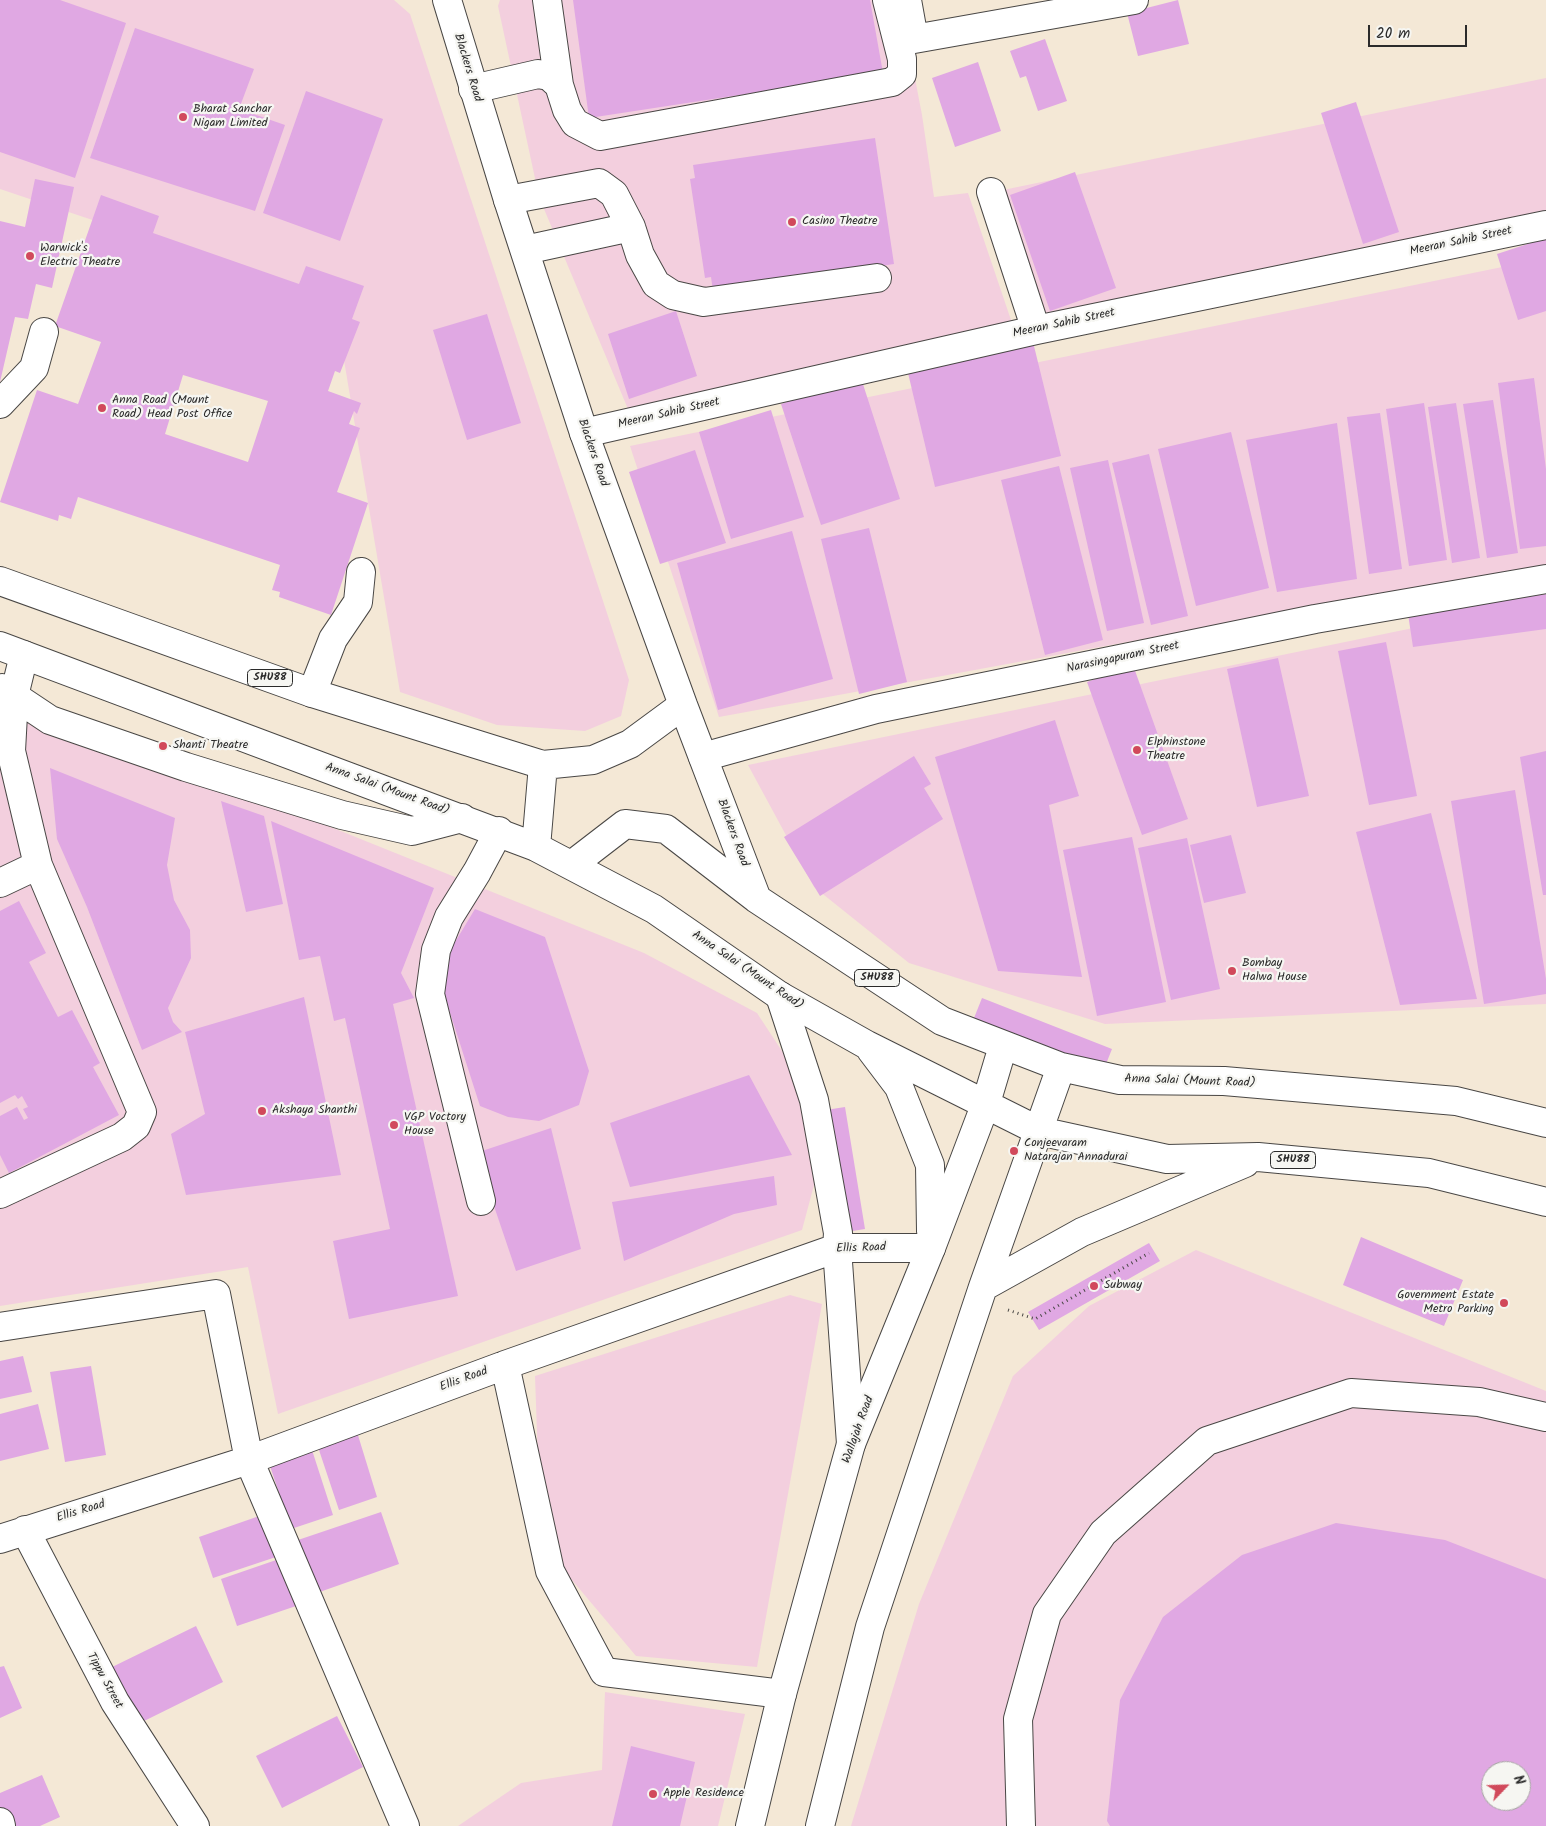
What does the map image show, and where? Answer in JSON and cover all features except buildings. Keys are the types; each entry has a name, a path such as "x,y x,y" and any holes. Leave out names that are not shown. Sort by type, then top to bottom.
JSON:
{"main road":[{"name":"Blackers Road","path":"447,0 508,200 584,433 683,705 757,900"},
{"path":"548,0 559,85 567,110 575,123 600,136 892,82 902,74 902,59 887,0"},
{"path":"907,0 914,39 1077,5 1134,0"},
{"path":"473,89 538,74 549,76 559,85"},
{"path":"508,200 599,183 614,194 631,227 640,255 656,284 673,295 704,302 877,278"},
{"path":"991,192 1036,330"},
{"name":"Meeran Sahib Street","path":"584,433 1036,330 1546,225"},
{"path":"525,250 631,227"},
{"path":"0,404 34,368 44,332"},
{"path":"312,693 333,639 358,602 361,572"},
{"name":"Narasingapuram Street","path":"704,757 876,708 1314,619 1546,579"},
{"name":"SHU88","path":"0,581 312,693 543,765"},
{"path":"0,1194 122,1137 136,1126 142,1112 38,865 11,751 11,727 7,692 12,651"},
{"name":"Anna Salai (Mount Road)","path":"12,651 498,831 573,864 654,908 780,996 867,1045 1039,1131 1166,1159 1258,1157 1429,1173 1546,1202"},
{"path":"7,692 50,720 186,767 342,815 412,831 462,818"},
{"path":"536,847 543,765 593,760 630,744 683,705"},
{"name":"Anna Salai (Mount Road)","path":"573,864 625,824 666,829 757,900 942,1021 1061,1067 1120,1080 1224,1081 1456,1101 1546,1123"},
{"path":"481,1201 430,994 436,950 449,917 477,872 498,831"},
{"path":"0,883 38,865"},
{"path":"780,996 814,1100 838,1232 837,1248 851,1444"},
{"path":"867,1045 899,1086 930,1165 931,1248"},
{"name":"Wallajah Road","path":"750,1826 782,1694 851,1444 931,1248 986,1103 1003,1046"},
{"path":"820,1826 870,1627 981,1294 1061,1067"},
{"path":"981,1294 1082,1232 1258,1157"},
{"name":"Ellis Road","path":"12,1534 249,1460 505,1365 837,1248 931,1248"},
{"path":"0,1327 216,1294 249,1460 405,1826"},
{"path":"505,1365 550,1571 604,1672 782,1694"},
{"path":"1022,1826 1018,1719 1046,1614 1103,1533 1207,1441 1351,1393 1479,1402 1546,1416"},
{"name":"Tippu Street","path":"12,1534 115,1702 195,1826"},
{"path":"0,1822 1,1826"}],"path":[{"path":"981,1294 1035,1319 1149,1253"}],"shaded area":[{"path":"0,0 394,0 410,14 629,680 621,716 585,731 497,725 400,692 334,301 0,189"},
{"path":"500,0 900,0 922,115 934,197 968,193 1013,326 628,409 539,197 498,6"},
{"path":"1546,78 1546,218 1046,316 1003,190"},
{"path":"1546,258 1546,565 719,717 630,446"},
{"path":"1546,603 1546,1004 1105,1024 909,963 814,887 748,765 1418,627"},
{"path":"0,694 644,953 757,1013 797,1074 822,1155 802,1230 278,1414 248,1267 0,1306"},
{"path":"1196,1250 1546,1391 1546,1826 851,1826 919,1604 1013,1376 1089,1306"},
{"path":"790,1295 822,1304 757,1667 636,1656 561,1567 538,1461 535,1376"},
{"path":"605,1692 745,1714 718,1826 458,1826 521,1783 602,1770"}],"place":[{"name":"Bharat Sanchar Nigam Limited","path":"183,117"},
{"name":"Casino Theatre","path":"792,222"},
{"name":"Warwick's Electric Theatre","path":"30,256"},
{"name":"Anna Road (Mount Road) Head Post Office","path":"102,408"},
{"name":"Shanti Theatre","path":"163,746"},
{"name":"Elphinstone Theatre","path":"1137,750"},
{"name":"Bombay Halwa House","path":"1232,971"},
{"name":"Akshaya Shanthi","path":"262,1111"},
{"name":"VGP Voctory House","path":"394,1125"},
{"name":"Conjeevaram Natarajan Annadurai","path":"1014,1151"},
{"name":"Subway","path":"1094,1286"},
{"name":"Government Estate Metro Parking","path":"1504,1303"},
{"name":"Apple Residence","path":"653,1794"}]}
